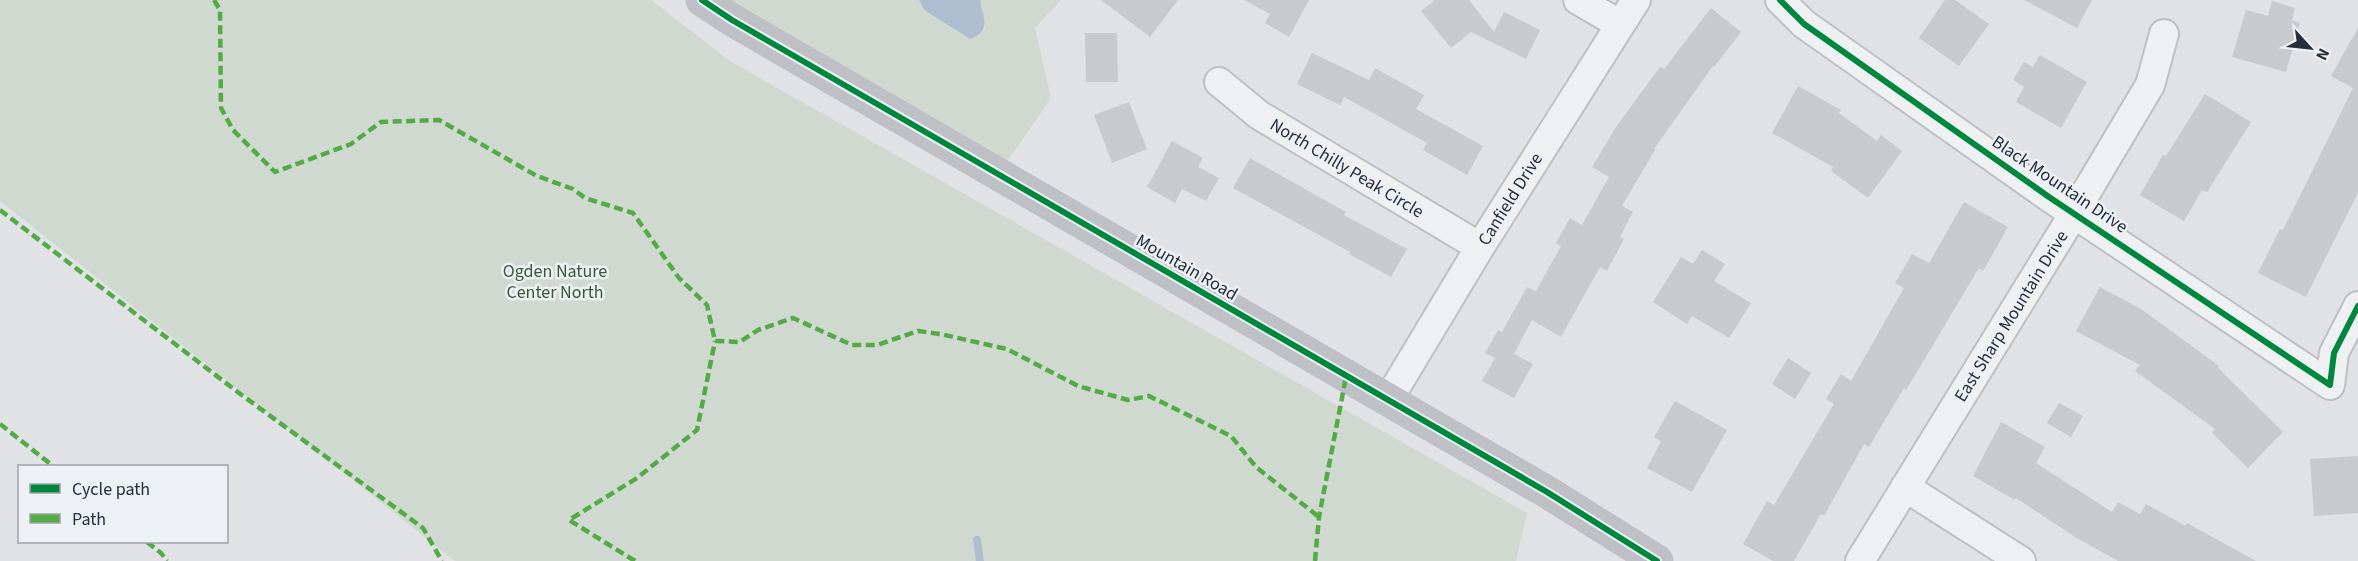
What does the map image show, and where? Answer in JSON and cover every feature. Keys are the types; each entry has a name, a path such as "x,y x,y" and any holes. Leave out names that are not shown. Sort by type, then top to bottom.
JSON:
{"street":[{"name":"Mountain Road","path":"702,0 753,32 1547,492 1657,561"},
{"path":"1578,0 1619,24"},
{"name":"Canfield Drive","path":"1388,400 1479,247 1636,0"},
{"name":"Black Mountain Drive","path":"1780,0 1804,24 2074,213 2330,385 2334,352 2358,306"},
{"name":"East Sharp Mountain Drive","path":"1860,561 2150,85 2164,34"},
{"name":"North Chilly Peak Circle","path":"1219,82 1258,115 1479,247"},
{"path":"1905,487 2021,561"}],"green space":[{"name":"Ogden Nature Center North","path":"0,0 651,0 730,61 1527,513 1516,561 455,561 0,201"},
{"path":"722,0 919,0 924,10 970,39 985,28 980,0 1061,0 1035,28 1051,98 1004,166"}],"water":[{"path":"919,0 980,0 984,28 977,36 970,39 924,10"}],"building":[{"path":"1101,0 1178,0 1150,37"},
{"path":"1244,0 1309,0 1289,37 1265,23 1270,14"},
{"path":"1435,0 1469,0 1494,32 1504,12 1540,30 1526,59 1471,32 1451,48 1421,11"},
{"path":"1945,0 1955,0 1989,24 1959,66 1919,38"},
{"path":"2024,0 2092,0 2077,28"},
{"path":"2272,1 2295,8 2292,20 2300,23 2286,72 2232,57 2246,10 2268,16"},
{"path":"1711,8 1741,32 1713,66 1654,149 1622,206 1633,212 1620,237 1624,239 1607,271 1600,267 1561,337 1532,320 1514,354 1533,364 1514,398 1482,381 1495,358 1485,353 1498,330 1502,332 1527,287 1536,291 1561,246 1556,243 1570,218 1582,225 1609,177 1592,167 1616,127 1660,67 1664,69"},
{"path":"2358,28 2358,193 2306,297 2258,273 2280,229 2283,230 2353,88 2331,76"},
{"path":"1085,33 1117,33 1118,82 1086,82"},
{"path":"1312,53 1369,80 1375,68 1424,95 1416,109 1483,146 1467,175 1423,150 1427,143 1344,97 1340,105 1297,84"},
{"path":"2040,55 2087,82 2061,128 2016,102 2024,87 2013,80 2024,62 2033,67"},
{"path":"1798,86 1841,110 1839,113 1877,141 1881,135 1902,151 1868,198 1831,171 1833,167 1772,133"},
{"path":"2205,94 2251,122 2207,192 2202,190 2184,221 2140,195 2163,155 2166,156"},
{"path":"1129,102 1147,149 1112,163 1094,115"},
{"path":"1172,141 1203,158 1198,167 1219,178 1206,201 1182,189 1175,203 1147,187"},
{"path":"1250,158 1346,212 1344,215 1407,249 1391,277 1233,188"},
{"path":"1964,202 2008,227 1983,271 1979,268 1869,447 1864,444 1824,516 1821,514 1794,561 1773,561 1743,544 1767,501 1774,505 1834,404 1826,399 1841,374 1851,381 1904,288 1895,283 1912,254 1929,263"},
{"path":"1702,250 1725,264 1714,281 1751,303 1729,338 1692,316 1687,324 1653,302 1681,257 1693,264"},
{"path":"2100,287 2141,309 2219,366 2218,368 2283,432 2248,468 2212,433 2215,429 2135,371 2140,365 2076,331"},
{"path":"1788,358 1811,373 1795,399 1772,384"},
{"path":"1675,401 1727,430 1692,492 1647,468 1661,441 1654,437"},
{"path":"2059,403 2083,416 2071,437 2047,423"},
{"path":"2001,422 2045,447 2036,463 2112,512 2118,502 2140,514 2146,504 2186,526 2187,523 2256,561 2118,561 2075,537 2016,498 2015,500 1973,476"},
{"path":"2358,456 2358,513 2314,516 2310,459"}],"waterway":[{"path":"977,540 980,561"}],"marked path":[{"path":"214,0 220,10 221,108 233,130 275,172 351,144 381,122 439,120 537,176 573,189 585,198 633,213 679,278 707,305 715,341 740,342 758,330 793,318 852,345 877,345 918,331 1007,349 1078,386 1128,400 1149,396 1231,436 1256,467 1319,517"},
{"path":"0,210 239,393 423,528 442,561"},
{"path":"635,561 569,520 637,478 697,430 715,341"},
{"path":"1315,561 1319,517 1346,377"},
{"path":"0,424 52,465"},
{"path":"148,543 167,561"}],"cycle path":[{"path":"702,0 732,20 1547,492 1657,561"},
{"path":"1780,0 1804,24 2049,197 2330,385 2334,353 2358,306"}]}
